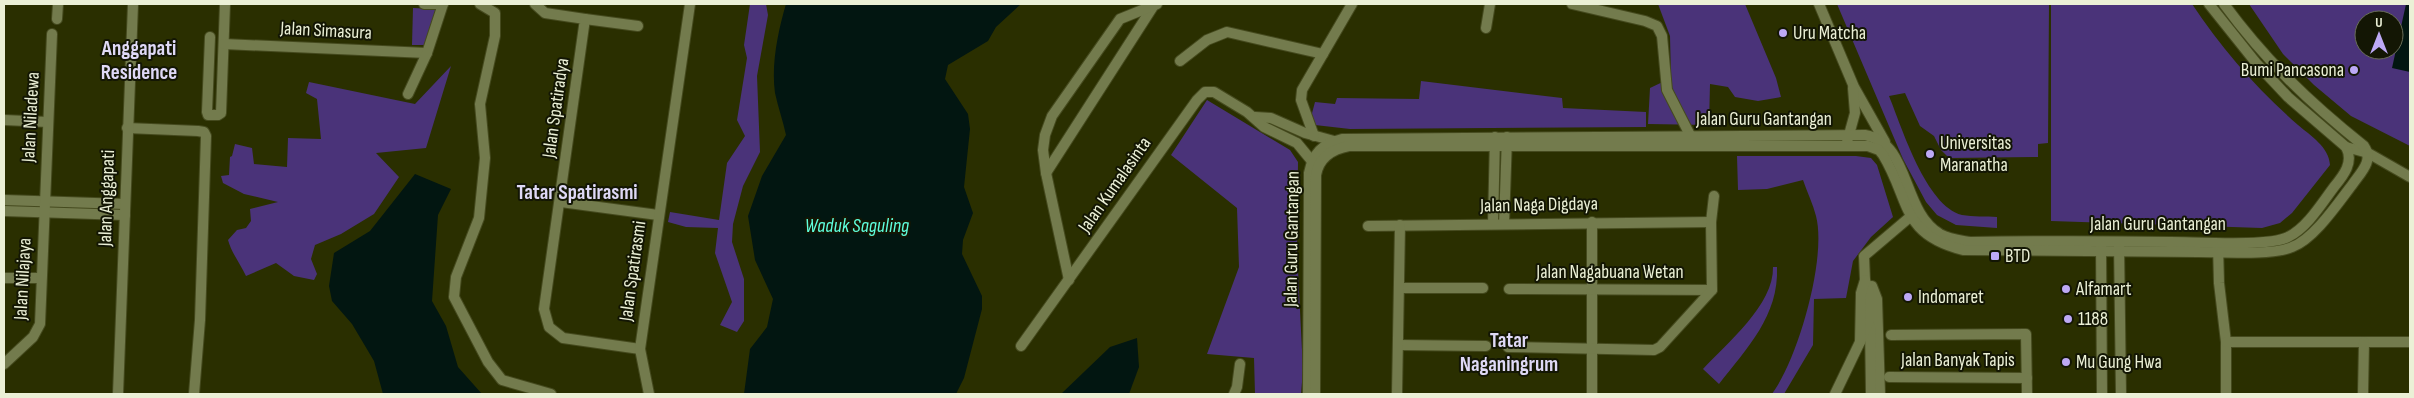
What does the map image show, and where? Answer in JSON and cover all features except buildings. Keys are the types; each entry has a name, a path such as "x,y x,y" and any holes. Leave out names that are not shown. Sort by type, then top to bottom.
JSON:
{"street":[{"path":"57,19 58,4"},
{"name":"Jalan Anggapati","path":"118,394 133,4"},
{"path":"210,38 207,112 208,115 218,115 221,113 225,4"},
{"path":"408,94 427,53 443,4 424,4"},
{"path":"480,4 495,13 494,36 480,104 485,158 479,218 456,277 454,297 488,362 502,380 551,394"},
{"path":"536,4 545,13 638,26"},
{"name":"Jalan Spatirasmi","path":"649,394 640,349 690,4"},
{"path":"1046,173 1156,4"},
{"path":"1070,280 1046,173 1043,150 1045,135 1052,116 1120,19 1156,4"},
{"path":"1314,136 1300,97 1305,82 1352,4"},
{"path":"1486,28 1490,4"},
{"path":"1572,4 1646,21 1657,26 1661,32 1667,90 1691,137"},
{"path":"1819,4 1854,87 1888,145"},
{"path":"2209,4 2257,64 2282,91 2346,147 2410,176"},
{"path":"2224,4 2265,57 2296,88 2364,146 2368,157"},
{"name":"Jalan Spatiradya","path":"585,19 561,202 544,309 549,327 563,338 640,349"},
{"path":"1180,61 1219,33 1227,32 1323,54"},
{"name":"Jalan Niladewa","path":"44,207 52,34"},
{"name":"Jalan Simasura","path":"224,44 427,53"},
{"path":"1848,140 1855,113 1854,87"},
{"name":"Jalan Kumalasinta","path":"1021,346 1202,94 1214,92 1255,117"},
{"path":"1255,117 1271,118 1338,144"},
{"path":"1255,117 1264,127 1297,143 1316,162"},
{"path":"4,120 48,122"},
{"path":"127,128 198,131 204,132 206,136 200,320 194,394"},
{"name":"Jalan Guru Gantangan","path":"1507,142 1691,137 1848,140 1879,150 1914,213 1932,238 1964,250 2101,252 2218,247 2289,237 2311,217 2344,175 2349,162 2346,147"},
{"name":"Jalan Guru Gantangan","path":"1308,394 1309,198 1316,162 1338,144 1848,140 1873,137 1888,145 1898,163 1914,213 1938,233 1954,239 1970,242 2119,241 2283,250 2304,241 2339,203 2368,157"},
{"path":"1492,224 1495,142"},
{"path":"1504,224 1507,142"},
{"name":"Jalan Guru Gantangan","path":"1315,394 1316,162"},
{"path":"1508,347 1654,350 1660,348 1712,290 1711,222 1714,196"},
{"path":"4,200 44,207 124,214"},
{"path":"561,202 658,215"},
{"path":"4,211 44,207 125,204"},
{"name":"Jalan Nilajaya","path":"4,364 38,330 44,207"},
{"path":"1872,394 1869,293 1865,276 1864,256 1914,213"},
{"path":"1592,222 1592,394"},
{"name":"Jalan Naga Digdaya","path":"1368,226 1711,222"},
{"path":"1397,394 1400,225"},
{"path":"2101,241 2102,394"},
{"path":"2119,241 2121,394"},
{"path":"2218,247 2219,283 2226,342 2226,394"},
{"path":"1860,342 1860,293 1865,276"},
{"path":"1865,276 1877,299 1880,394"},
{"path":"4,278 41,278"},
{"path":"1399,288 1483,288"},
{"name":"Jalan Nagabuana Wetan","path":"1509,288 1712,290"},
{"path":"1835,394 1869,321"},
{"path":"1891,335 2026,334 2027,394"},
{"path":"2226,342 2410,342"},
{"path":"2363,394 2364,342"},
{"path":"1398,345 1486,346"},
{"path":"1234,394 1237,387 1240,364"},
{"name":"Jalan Banyak Tapis","path":"1889,378 2026,378"}],"shaded area":[{"path":"750,4 766,4 768,15 757,76 760,152 743,186 733,224 732,242 744,279 744,321 737,332 720,325 732,302 715,253 718,228 686,227 668,222 670,212 719,220 727,163 745,136 737,120 747,58 744,45"},
{"path":"1658,4 1745,4 1776,78 1781,97 1758,101 1735,97 1728,87 1710,84 1709,125 1648,124 1650,88 1671,78 1670,36"},
{"path":"1837,4 2049,4 2048,143 2038,144 2038,157 1949,158 1941,150 1934,136 1920,126 1905,93 1889,96 1917,164 1937,197 1949,209 1962,215 1997,217 1997,228 1956,225 1937,215 1926,202 1903,159"},
{"path":"2051,4 2192,4 2215,37 2254,83 2323,147 2330,165 2292,213 2280,223 2262,228 2051,221"},
{"name":"Bumi Pancasona","path":"2249,4 2410,4 2410,146 2351,116 2314,85 2283,54"},
{"path":"413,8 436,9 425,45 412,45"},
{"path":"451,66 426,148 376,153 399,177 374,214 341,234 315,245 311,259 317,274 314,280 294,276 276,263 246,276 228,240 237,230 246,228 251,221 250,209 278,202 244,194 223,183 221,176 229,175 230,157 232,156 235,144 252,148 254,164 287,167 288,138 321,139 317,99 306,93 309,82 415,104"},
{"path":"1421,81 1562,98 1563,108 1646,112 1646,127 1350,129 1315,125 1311,117 1315,102 1335,104 1337,98 1419,99"},
{"path":"1207,100 1290,150 1298,162 1297,251 1303,370 1301,394 1255,394 1254,358 1207,354 1239,267 1237,208 1171,155"},
{"path":"1737,156 1856,156 1871,158 1877,165 1893,217 1871,237 1853,261 1846,298 1814,299 1813,345 1784,394 1772,394 1782,378 1791,357 1808,308 1817,257 1818,234 1816,216 1803,180 1767,189 1738,190"},
{"path":"1773,267 1777,267 1776,285 1773,301 1767,316 1750,344 1719,384 1703,369 1758,309 1771,281"}],"water":[{"name":"Waduk Saguling","path":"786,4 1021,4 996,27 988,41 948,65 945,79 968,114 970,129 964,187 973,213 963,240 962,254 982,296 982,309 964,378 956,394 744,394 750,349 767,327 773,299 755,260 748,216 762,176 786,135 775,93 774,71 780,25"},
{"path":"2406,4 2410,5 2410,72 2392,68 2394,60 2404,60 2404,13"},
{"path":"415,174 451,189 438,215 432,301 446,326 458,367 482,394 383,394 374,361 352,324 332,301 329,286 334,253 370,231"},
{"path":"1137,338 1139,367 1129,394 1061,394 1110,347"}],"place":[{"name":"Uru Matcha","path":"1783,33"},
{"name":"Bumi Pancasona","path":"2354,70"},
{"name":"Universitas Maranatha","path":"1930,154"},
{"name":"BTD","path":"1995,256"},
{"name":"Alfamart","path":"2066,289"},
{"name":"Indomaret","path":"1908,297"},
{"name":"1188","path":"2068,319"},
{"name":"Mu Gung Hwa","path":"2066,362"}],"district":[{"name":"Anggapati Residence","path":"139,60"},
{"name":"Tatar Spatirasmi","path":"577,192"},
{"name":"Tatar Naganingrum","path":"1509,352"}]}
